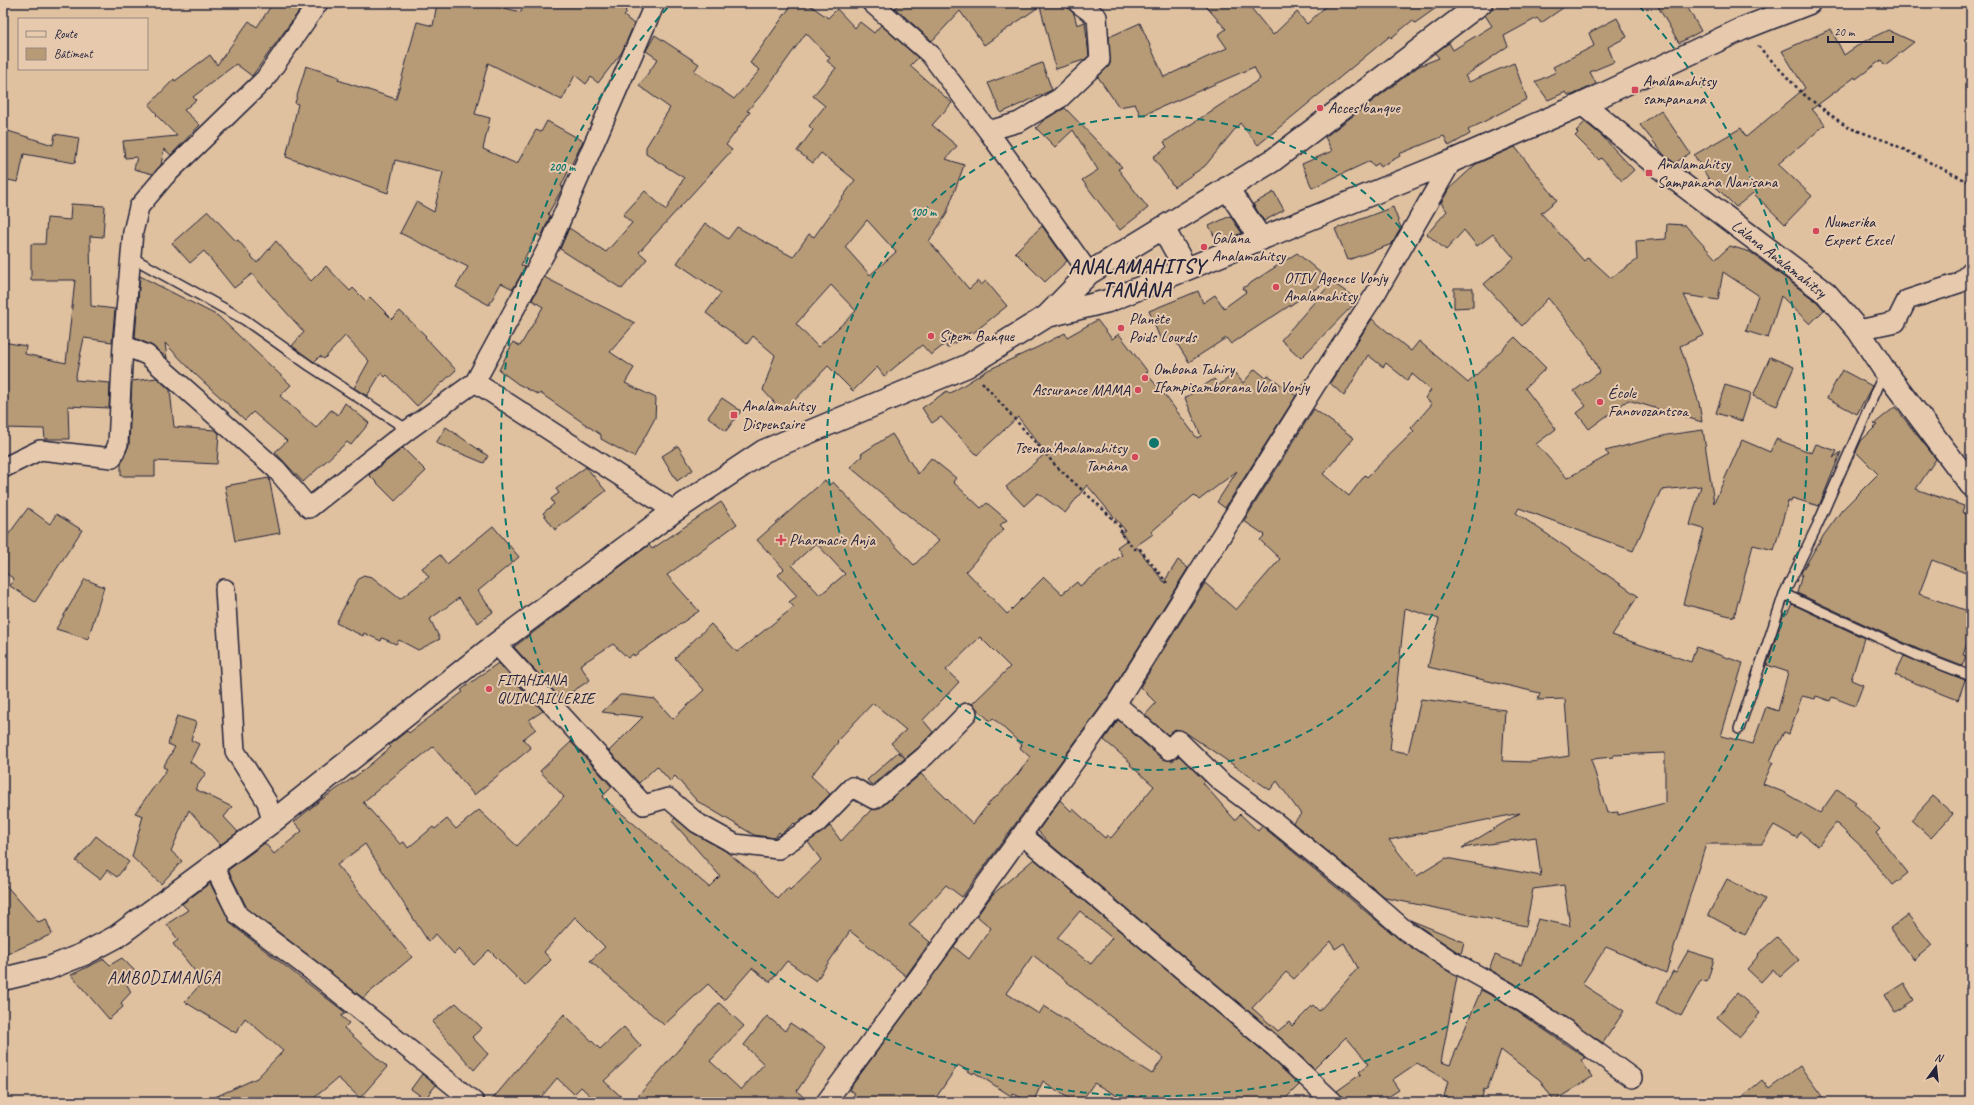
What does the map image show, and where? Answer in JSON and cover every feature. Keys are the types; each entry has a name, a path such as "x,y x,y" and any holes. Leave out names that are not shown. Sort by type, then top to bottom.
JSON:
{"main road":[{"path":"3,978 50,968 84,954 116,937 213,864 272,822 496,644 674,510 764,451 967,366 1047,316 1089,272 1272,161 1481,3"},
{"path":"1047,316 1108,301 1452,161 1583,104 1742,30 1809,3"},
{"name":"Làlana Analamahitsy","path":"1583,104 1658,166 1826,293 1858,330 1885,371 1971,485"},
{"path":"1228,188 1261,239"},
{"path":"1163,228 1186,269"},
{"path":"1089,272 1108,301"}],"street":[{"path":"3,468 40,450 112,458 118,444 123,345 130,257 133,232 139,207 165,176 265,79 318,3"},
{"path":"123,345 146,355 276,469 310,508 408,430 475,382 552,240 655,3"},
{"path":"872,3 930,54 988,131 1089,272"},
{"path":"988,131 1019,122 1060,98 1100,60 1096,17 1078,3"},
{"path":"826,1102 1116,704 1316,384 1376,293 1452,161"},
{"path":"1858,330 1896,322 1907,300 1959,283 1971,271"},
{"path":"475,382 674,510"},
{"path":"225,589 235,752 267,802 272,822"},
{"path":"496,644 644,805 668,798 697,823 736,844 778,849 817,823 852,787 874,799 925,756 967,713"},
{"path":"1116,704 1169,750 1178,740 1220,781 1275,822 1406,931 1450,960 1506,991 1572,1034 1632,1078"},
{"path":"1022,835 1276,1048 1333,1102"},
{"path":"213,864 238,915 312,970 474,1102"}],"lane":[{"path":"130,257 245,320 310,366 408,430"},
{"path":"1739,729 1784,594 1817,526 1885,371"},
{"path":"1784,594 1916,655 1971,676"}],"path":[{"path":"1742,30 1803,94 1847,127 1889,142 1971,183"},
{"path":"967,366 1056,466 1105,511 1122,529 1120,533 1135,549 1140,549 1181,601"}],"building":[{"path":"273,3 305,3 252,76 236,64 193,97 196,100 184,110 200,125 171,155 164,149 161,165 153,174 134,169 137,157 125,158 123,141 177,136 156,115 157,114 149,105 174,79 175,81 210,55 217,65 249,21 257,27"},
{"path":"437,3 483,3 521,12 526,3 632,3 625,11 627,13 624,16 634,24 622,52 598,83 591,77 586,84 575,75 562,100 488,63 475,114 490,118 483,149 517,164 536,130 541,132 547,121 583,141 561,186 563,187 548,214 550,216 542,235 541,237 537,234 521,265 525,267 513,289 501,283 489,305 456,287 468,267 400,233 416,202 434,212 443,172 395,160 388,193 286,157 298,104 295,103 306,66 339,77 338,80 396,99 417,22 433,26"},
{"path":"793,3 807,3 828,18 837,9 855,28 860,22 874,33 881,25 918,58 910,66 952,103 932,125 957,146 946,159 964,165 946,215 929,241 969,289 978,281 981,285 986,281 1007,306 973,333 971,332 947,348 945,344 931,355 922,345 884,376 877,367 853,391 828,366 783,412 763,390 775,355 753,336 747,344 706,313 721,293 677,263 705,223 728,239 737,227 793,257 809,234 814,237 855,180 821,153 813,163 797,151 813,130 809,126 825,106 813,96 836,68 827,61 830,58 806,33 763,93 747,111 750,112 726,145 732,150 639,252 647,259 622,289 560,249 569,228 606,252 632,223 623,215 645,191 666,210 684,178 646,154 646,147 670,108 639,86 658,59 646,51 655,35 699,64 694,71 734,99 760,70 750,63","holes":["867,220 896,252 870,275 845,247","831,285 856,311 818,347 796,324"]},
{"path":"899,3 1067,3 1068,8 1074,14 1077,25 1085,22 1089,56 1084,60 1056,69 1040,6 984,45 960,11 932,41 895,8"},
{"path":"1203,3 1247,3 1273,35 1297,12 1307,24 1329,3 1443,3 1415,23 1413,20 1391,38 1390,36 1258,145 1240,123 1205,166 1174,187 1153,157 1167,147 1164,142 1260,79 1254,67 1141,116 1135,104 1119,107 1098,77 1110,64 1109,37 1140,23 1164,77 1227,48 1218,35 1226,29"},
{"path":"1493,3 1570,3 1541,23 1537,18 1504,36 1508,46 1465,76 1469,82 1514,63 1527,99 1468,130 1470,134 1449,146 1444,136 1399,154 1400,156 1380,167 1379,163 1374,166 1370,161 1312,188 1302,164 1332,151 1325,137 1419,66 1439,58 1435,53 1449,43 1453,50 1492,26 1485,15 1492,8"},
{"path":"1656,3 1685,3 1701,31 1679,43"},
{"path":"1617,18 1627,37 1608,47 1614,62 1590,72 1596,84 1572,95 1568,95 1566,92 1548,100 1535,82 1556,72 1553,67 1594,46 1589,33"},
{"path":"1831,29 1844,55 1863,42 1888,30 1914,42 1885,65 1881,60 1812,109 1825,125 1778,164 1812,196 1785,224 1753,193 1736,207 1710,181 1694,155 1741,128 1746,137 1805,88 1782,51"},
{"path":"1042,63 1052,90 1001,113 988,83"},
{"path":"1065,108 1122,167 1118,169 1148,208 1120,230 1082,180 1098,170 1073,130 1055,147 1036,128 1044,120"},
{"path":"1661,110 1690,153 1675,163 1665,156 1640,125"},
{"path":"1585,122 1602,136 1634,170 1622,181 1601,158 1599,160 1575,136 1578,133 1576,131"},
{"path":"8,131 53,145 55,134 79,138 75,163 24,154 18,182 3,179 3,147"},
{"path":"1515,147 1557,200 1541,213 1584,261 1588,257 1611,278 1637,260 1636,241 1666,239 1667,224 1685,225 1716,259 1730,246 1750,252 1817,302 1824,310 1810,324 1781,296 1768,338 1746,331 1758,295 1723,272 1718,300 1684,295 1704,335 1680,346 1699,403 1702,422 1628,400 1589,429 1577,413 1586,406 1574,391 1600,372 1584,342 1548,298 1522,326 1484,284 1514,258 1493,234 1477,246 1464,230 1446,250 1427,234 1447,211 1441,203 1449,189 1476,164"},
{"path":"1274,192 1284,210 1264,221 1253,204"},
{"path":"71,204 105,206 103,237 90,236 91,306 115,309 112,342 84,338 75,380 110,383 109,408 68,406 69,439 45,439 44,429 3,428 3,342 26,346 25,354 66,363 75,280 31,280 31,244 45,244 47,218 70,220"},
{"path":"1393,207 1401,228 1392,244 1348,260 1335,229"},
{"path":"208,211 236,241 238,240 257,263 276,241 311,281 326,266 350,291 353,288 366,301 370,297 392,319 400,311 426,336 425,337 456,370 417,406 387,375 385,377 381,373 367,396 354,388 369,361 345,336 324,359 320,356 314,362 292,346 304,332 252,274 234,288 204,251 190,263 172,243"},
{"path":"1230,216 1242,233 1218,243 1209,226"},
{"path":"1042,226 1067,261 1045,282 1015,252"},
{"path":"1297,253 1329,280 1231,344 1226,338 1189,362 1174,339 1162,343 1149,311 1198,291 1203,303 1215,295 1224,308 1246,292 1243,288"},
{"path":"140,276 218,316 291,385 280,396 316,428 331,410 338,415 345,403 369,423 351,445 347,442 303,482 275,452 287,441 253,412 245,420 195,374 165,343 167,358 151,345 135,338"},
{"path":"544,277 635,323 610,352 634,368 625,383 656,398 655,418 634,457 601,439 601,435 540,393 539,395 518,384 499,370 513,342 520,346 543,307 532,300"},
{"path":"1332,282 1358,300 1301,358 1281,340"},
{"path":"1454,288 1473,288 1473,307 1454,308"},
{"path":"1372,319 1411,351 1419,341 1468,383 1515,337 1546,368 1525,388 1556,429 1536,444 1567,478 1609,455 1605,451 1667,435 1703,430 1714,503 1742,440 1770,452 1776,439 1812,453 1816,444 1837,451 1833,458 1841,452 1819,506 1792,498 1791,502 1788,501 1774,550 1753,545 1734,617 1683,604 1704,529 1690,525 1701,486 1661,490 1633,551 1519,508 1516,513 1638,596 1612,635 1691,662 1696,647 1743,663 1721,736 1753,744 1766,707 1778,711 1788,672 1767,665 1784,613 1787,614 1792,604 1864,638 1851,680 1863,685 1855,706 1832,697 1830,701 1816,696 1815,699 1802,696 1789,734 1784,732 1770,761 1773,762 1763,784 1783,792 1820,813 1837,789 1856,802 1854,804 1880,829 1876,833 1908,873 1893,885 1864,849 1836,823 1818,846 1800,832 1797,838 1774,825 1762,844 1706,844 1666,973 1606,947 1582,984 1624,1011 1603,1043 1512,982 1489,969 1495,955 1521,965 1538,919 1570,926 1564,885 1533,889 1526,926 1385,898 1293,823 1301,814 1277,781 1270,790 1185,732 1175,729 1168,735 1145,715 1156,703 1140,687 1205,583 1236,610 1280,559 1260,540 1265,535 1244,521 1314,409 1354,438 1323,474 1349,496 1365,475 1367,477 1414,431 1411,428 1432,404 1425,398 1431,390 1412,374 1407,380 1386,363 1383,367 1368,355 1344,396 1330,383","holes":["1405,608 1439,619 1428,667 1540,693 1538,700 1565,699 1569,756 1531,762 1502,761 1505,710 1421,699 1408,753 1390,750","1665,753 1665,803 1618,815 1618,812 1607,813 1591,759 1613,757 1613,755","1520,813 1462,848 1536,837 1541,876 1446,858 1417,876 1389,840"]},
{"path":"1097,320 1112,339 1119,334 1148,372 1146,373 1197,438 1201,436 1185,398 1214,379 1219,385 1235,373 1243,383 1255,369 1266,378 1268,375 1296,396 1225,508 1217,502 1237,471 1199,500 1194,495 1151,532 1153,534 1136,546 1164,582 1178,560 1188,568 1107,698 1100,704 1102,705 962,897 946,885 909,925 930,942 906,976 850,931 816,981 787,961 770,982 752,968 724,1000 708,984 664,1025 590,961 605,947 575,917 544,952 551,960 525,986 489,950 474,965 459,949 454,954 436,934 428,941 365,844 337,865 412,957 363,998 247,908 228,870 265,843 274,854 302,831 294,822 318,802 360,773 391,747 389,745 407,731 409,733 463,692 461,690 498,663 543,711 529,720 536,729 523,739 531,748 474,795 433,747 415,761 414,760 363,802 400,844 404,842 408,848 433,827 435,829 447,819 456,829 479,810 517,846 564,797 540,771 571,742 612,787 602,797 709,887 720,876 672,821 675,818 690,831 724,850 756,875 778,899 788,888 790,890 821,860 808,842 830,826 841,841 872,809 881,807 921,774 973,824 993,798 994,799 1018,774 1030,757 1020,748 1022,745 993,718 990,721 972,704 1010,667 980,637 946,670 959,682 923,720 933,732 918,748 872,785 867,780 898,752 905,758 891,743 906,730 873,703 837,741 838,742 811,776 830,794 810,814 795,824 794,823 781,834 779,832 775,838 754,835 697,801 675,776 670,781 657,766 639,783 609,751 643,717 602,712 620,695 624,695 655,699 673,719 704,690 675,658 711,624 737,652 794,607 789,602 797,596 778,575 784,569 757,540 825,480 829,485 833,482 914,565 939,541 850,467 862,456 861,454 892,434 918,474 931,458 956,478 953,482 981,508 987,503 1007,520 1000,525 1004,529 966,571 1007,614 1044,577 1062,594 1077,582 1080,586 1122,555 1117,547 1127,540 1121,533 1125,530 1087,485 1065,513 1038,493 1024,506 1006,487 1046,453 1018,417 977,455 941,417 932,423 922,408 947,391 949,394 988,370 1065,333 1067,337","holes":["816,543 845,574 820,595 792,565"]},
{"path":"1770,357 1794,367 1777,406 1753,396"},
{"path":"1842,370 1872,386 1857,414 1827,398"},
{"path":"157,378 170,390 174,427 215,430 219,433 217,464 155,461 155,476 121,476 121,464 129,445 132,381"},
{"path":"1725,385 1751,393 1742,421 1716,413"},
{"path":"722,398 741,411 726,431 708,417"},
{"path":"1895,407 1936,459 1916,489 1964,506 1962,512 1971,516 1971,575 1932,560 1919,594 1971,612 1971,632 1963,655 1966,656 1962,666 1918,649 1797,593 1801,573 1821,539 1842,510 1878,474 1856,452 1861,441 1877,425 1874,424"},
{"path":"446,427 488,456 484,463 436,443"},
{"path":"678,446 693,470 677,481 662,456"},
{"path":"403,448 426,471 395,501 369,475"},
{"path":"586,467 606,491 555,530 543,513 554,504 551,499 559,493 556,489"},
{"path":"269,478 280,533 235,541 225,486"},
{"path":"721,502 737,524 667,575 699,611 634,656 633,654 628,658 613,644 580,665 590,680 561,699 514,647 649,545 652,549"},
{"path":"28,508 50,524 56,514 82,530 35,602 10,586 14,579 3,571 3,542"},
{"path":"493,526 519,557 478,591 493,612 478,623 459,598 430,619 440,639 418,650 399,640 396,644 382,638 381,641 364,633 363,636 336,623 358,580 363,575 372,577 400,599 429,577 422,568 440,555 447,564"},
{"path":"85,579 104,587 88,639 56,629"},
{"path":"1904,656 1965,680 1958,700 1895,675"},
{"path":"177,716 196,722 191,740 199,744 190,762 206,773 195,789 232,807 224,817 238,832 220,845 189,810 171,851 182,861 161,884 132,857 143,816 135,813 167,769 163,767 175,747 168,744"},
{"path":"1118,720 1162,759 1172,761 1179,756 1205,781 1203,783 1235,820 1240,814 1258,831 1262,826 1399,939 1457,977 1441,1062 1450,1065 1481,990 1500,1000 1586,1058 1581,1060 1592,1077 1554,1101 1540,1080 1501,1050 1487,1090 1484,1089 1481,1101 1467,1102 1444,1097 1448,1081 1417,1063 1392,1080 1399,1090 1380,1102 1344,1102 1337,1091 1361,1074 1359,1072 1369,1064 1346,1037 1314,1069 1283,1040 1051,845 1038,831 1060,800 1071,811 1073,809 1105,838 1107,835 1111,838 1154,786 1130,765 1131,763 1104,740","holes":["1331,941 1335,949 1344,943 1358,968 1319,1011 1313,1005 1292,1026 1289,1022 1278,1031 1252,1008 1286,972 1294,979"]},
{"path":"1933,796 1953,814 1931,838 1911,820"},
{"path":"96,836 129,862 117,877 107,870 100,879 76,861"},
{"path":"1034,859 1269,1056 1299,1085 1282,1102 1128,1102 1094,1083 1081,1102 1074,1102 1043,1081 1033,1102 1030,1102 1012,1093 1011,1096 974,1072 973,1074 958,1065 933,1102 849,1102 855,1093 849,1090 853,1084 954,947 969,959 991,928 977,916 992,895","holes":["1080,911 1112,938 1091,964 1057,938","1033,955 1163,1058 1152,1074 1044,1006 1039,1014 1006,993"]},
{"path":"1727,879 1765,899 1745,935 1708,915"},
{"path":"3,882 38,922 46,919 52,934 3,956"},
{"path":"210,883 231,924 346,1013 341,1016 349,1023 344,1028 387,1067 360,1098 338,1078 309,1102 204,1102 257,1078 283,1051 245,1018 236,1033 185,1002 203,981 173,944 178,940 167,924 188,910 182,904"},
{"path":"1908,915 1932,945 1914,960 1890,929"},
{"path":"1410,920 1464,942 1461,954 1456,951"},
{"path":"1777,937 1799,960 1780,977 1773,969 1761,982 1747,969 1759,955 1758,954"},
{"path":"1688,951 1714,959 1707,982 1701,980 1681,1016 1656,1003 1673,971 1676,972"},
{"path":"122,958 138,974 127,985 131,992 121,1003 123,1007 109,1019 71,975 104,959 110,965"},
{"path":"1904,983 1914,1000 1895,1012 1885,995"},
{"path":"1737,993 1760,1013 1740,1037 1717,1017"},
{"path":"456,1003 482,1028 472,1037 488,1054 474,1070 432,1022"},
{"path":"719,1003 744,1026 710,1061 741,1090 764,1064 744,1045 767,1016 785,1031 790,1023 826,1047 797,1091 809,1102 633,1102"},
{"path":"564,1014 600,1049 624,1027 641,1046 604,1081 627,1102 597,1102 581,1087 574,1094 557,1078 537,1102 490,1102"},
{"path":"1800,1066 1826,1102 1736,1102 1762,1080 1769,1089"},
{"path":"422,1074 436,1085 425,1099 411,1089"}],"place":[{"name":"Analamahitsy sampanana","path":"1635,90"},
{"name":"Acces banque","path":"1320,108"},
{"name":"Analamahitsy Sampanana Nanisana","path":"1649,173"},
{"name":"Numerika Expert Excel","path":"1816,231"},
{"name":"Galana Analamahitsy","path":"1204,247"},
{"name":"OTIV Agence Vonjy Analamahitsy","path":"1276,287"},
{"name":"Planète Poids Lourds","path":"1121,328"},
{"name":"Sipem Banque","path":"931,336"},
{"name":"Ombona Tahiry Ifampisamborana Vola Vonjy","path":"1145,378"},
{"name":"Assurance MAMA","path":"1138,390"},
{"name":"École Fanovozantsoa","path":"1600,402"},
{"name":"Analamahitsy Dispensaire","path":"734,415"},
{"name":"Tsenan'Analamahitsy Tanàna","path":"1135,457"},
{"name":"Pharmacie Anja","path":"781,540"},
{"name":"FITAHIANA QUINCAILLERIE","path":"489,689"}],"district":[{"name":"ANALAMAHITSY TANÀNA","path":"1137,278"},
{"name":"AMBODIMANGA","path":"164,977"}]}
